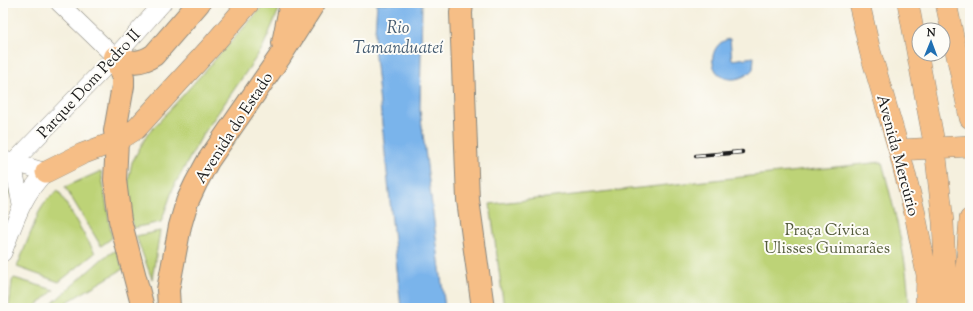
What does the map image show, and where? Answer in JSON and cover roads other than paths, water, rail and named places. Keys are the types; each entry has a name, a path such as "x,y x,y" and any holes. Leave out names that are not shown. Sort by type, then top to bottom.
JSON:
{"highway":[{"path":"115,57 128,61 139,62 154,55 199,3"},
{"path":"279,58 291,3"},
{"name":"Avenida do Estado","path":"169,308 168,290 180,226 187,202 208,161 279,58 314,3"},
{"path":"462,3 461,12 468,200 483,308"},
{"path":"115,57 123,86 115,131 117,141 115,180 120,220 144,308"}],"main road":[{"path":"46,172 82,154 117,141 136,129 211,47 248,3"},
{"name":"Avenida Mercúrio","path":"859,3 870,52 899,150 915,214 927,275 926,308"},
{"path":"946,3 970,118"},
{"path":"908,6 935,148 952,306"},
{"path":"899,150 970,146"},
{"path":"915,214 926,229 939,291 952,306"},
{"path":"952,306 970,219"}],"street":[{"path":"59,3 115,57"},
{"name":"Parque Dom Pedro II","path":"6,165 115,57 163,3"},
{"path":"6,165 46,172"},
{"path":"6,165 21,205"},
{"path":"3,253 21,205 35,183 46,172"}],"water":[{"name":"Rio Tamanduateí","path":"377,3 422,3 420,110 445,308 401,308 374,47"},
{"path":"730,39 732,60 754,57 753,69 745,76 740,78 724,78 716,71 714,66 714,51 720,43"}],"railway":[{"path":"696,156 742,152"}],"park label":[{"name":"Praça Cívica Ulisses Guimarães","path":"827,238"}]}
